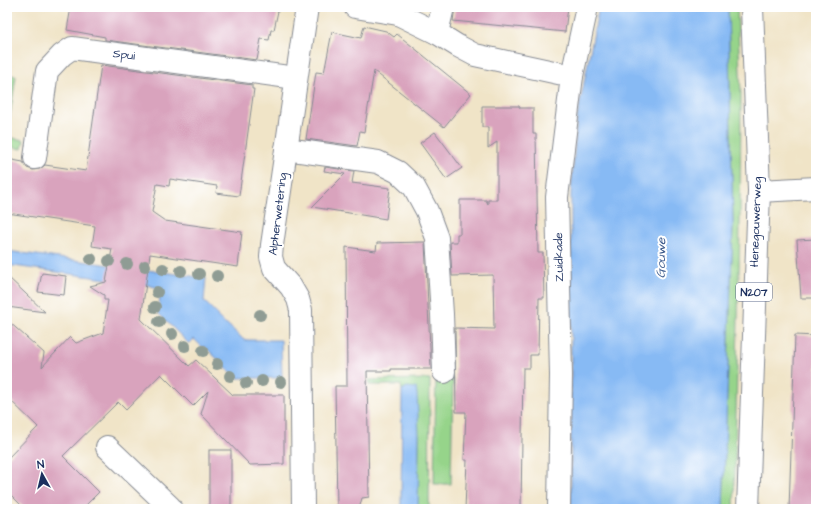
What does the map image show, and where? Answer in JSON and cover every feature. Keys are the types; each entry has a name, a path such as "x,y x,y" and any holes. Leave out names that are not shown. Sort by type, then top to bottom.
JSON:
{"street":[{"name":"Alpherwetering","path":"303,509 301,310 298,298 274,268 271,257 307,7"},
{"path":"355,7 398,14 437,33 475,56 572,76"},
{"path":"437,33 443,7"},
{"name":"Zuidkade","path":"559,509 561,375 557,197 572,76 587,7"},
{"name":"Henegouwerweg","path":"748,509 758,191 752,7"},
{"name":"Spui","path":"35,158 47,71 62,55 72,48 296,78"},
{"path":"286,149 378,162 390,159 398,172 414,188 427,211 437,238 444,372"},
{"path":"758,191 816,188"},
{"path":"107,447 170,506 170,509"}],"green space":[{"path":"728,7 737,7 741,94 734,509 723,509 733,224"},
{"path":"7,74 16,76 7,137"},
{"path":"7,137 24,140 22,149 7,146"},
{"path":"430,379 429,509 418,509 419,435 407,387 402,390 401,385 369,385 369,380"},
{"path":"436,379 453,379 451,484 434,484"}],"water":[{"name":"Gouwe","path":"599,7 728,7 733,224 723,509 571,509 571,193 577,118"},
{"path":"7,251 206,278 204,301 226,325 227,324 244,340 281,340 282,378 237,378 205,347 202,347 194,339 189,344 158,313 161,289 148,285 7,265"},
{"path":"407,387 416,388 417,394 419,435 418,509 401,509 402,390"}],"building":[{"path":"71,7 258,7 278,11 274,30 271,30 269,40 261,39 257,60 105,40 105,37 67,30"},
{"path":"455,7 568,7 565,32 453,21"},
{"path":"364,26 386,31 394,37 397,34 471,94 444,127 374,71 364,132 360,131 357,146 306,139 316,72 324,73 332,32 361,38"},
{"path":"101,65 252,85 252,89 254,89 239,196 216,193 217,186 170,179 169,186 157,184 152,212 165,221 242,232 238,267 150,254 141,319 189,366 196,360 233,395 284,395 284,464 250,465 201,414 208,391 193,406 161,374 126,410 118,402 63,456 99,492 82,509 25,509 7,491 7,459 38,427 7,397 7,320 44,353 42,367 70,337 76,343 103,333 108,300 104,300 104,295 90,286 106,282 112,249 92,246 95,226 7,213 7,159 23,162 27,168 33,170 40,169 45,165 86,171"},
{"path":"482,106 519,106 520,108 533,108 533,134 536,134 538,253 543,253 544,298 539,298 538,355 530,355 530,368 523,368 521,509 465,509 467,460 464,460 466,412 456,412 455,328 494,329 493,275 452,276 450,242 457,242 457,234 460,234 460,200 486,200 488,204 488,200 497,200 497,142 488,148 488,127 482,127"},
{"path":"435,132 462,168 446,179 420,143"},
{"path":"325,167 354,171 352,183 390,188 386,219 312,207 345,174 324,171"},
{"path":"816,239 816,298 801,298 797,240"},
{"path":"425,242 431,369 391,369 391,371 367,371 369,497 362,498 359,509 337,509 335,386 347,386 346,247 376,251 377,243"},
{"path":"42,273 66,276 64,295 38,292"},
{"path":"7,276 45,312 7,307"},
{"path":"795,335 816,336 816,509 789,509"},
{"path":"209,450 231,450 231,509 209,509"}]}
